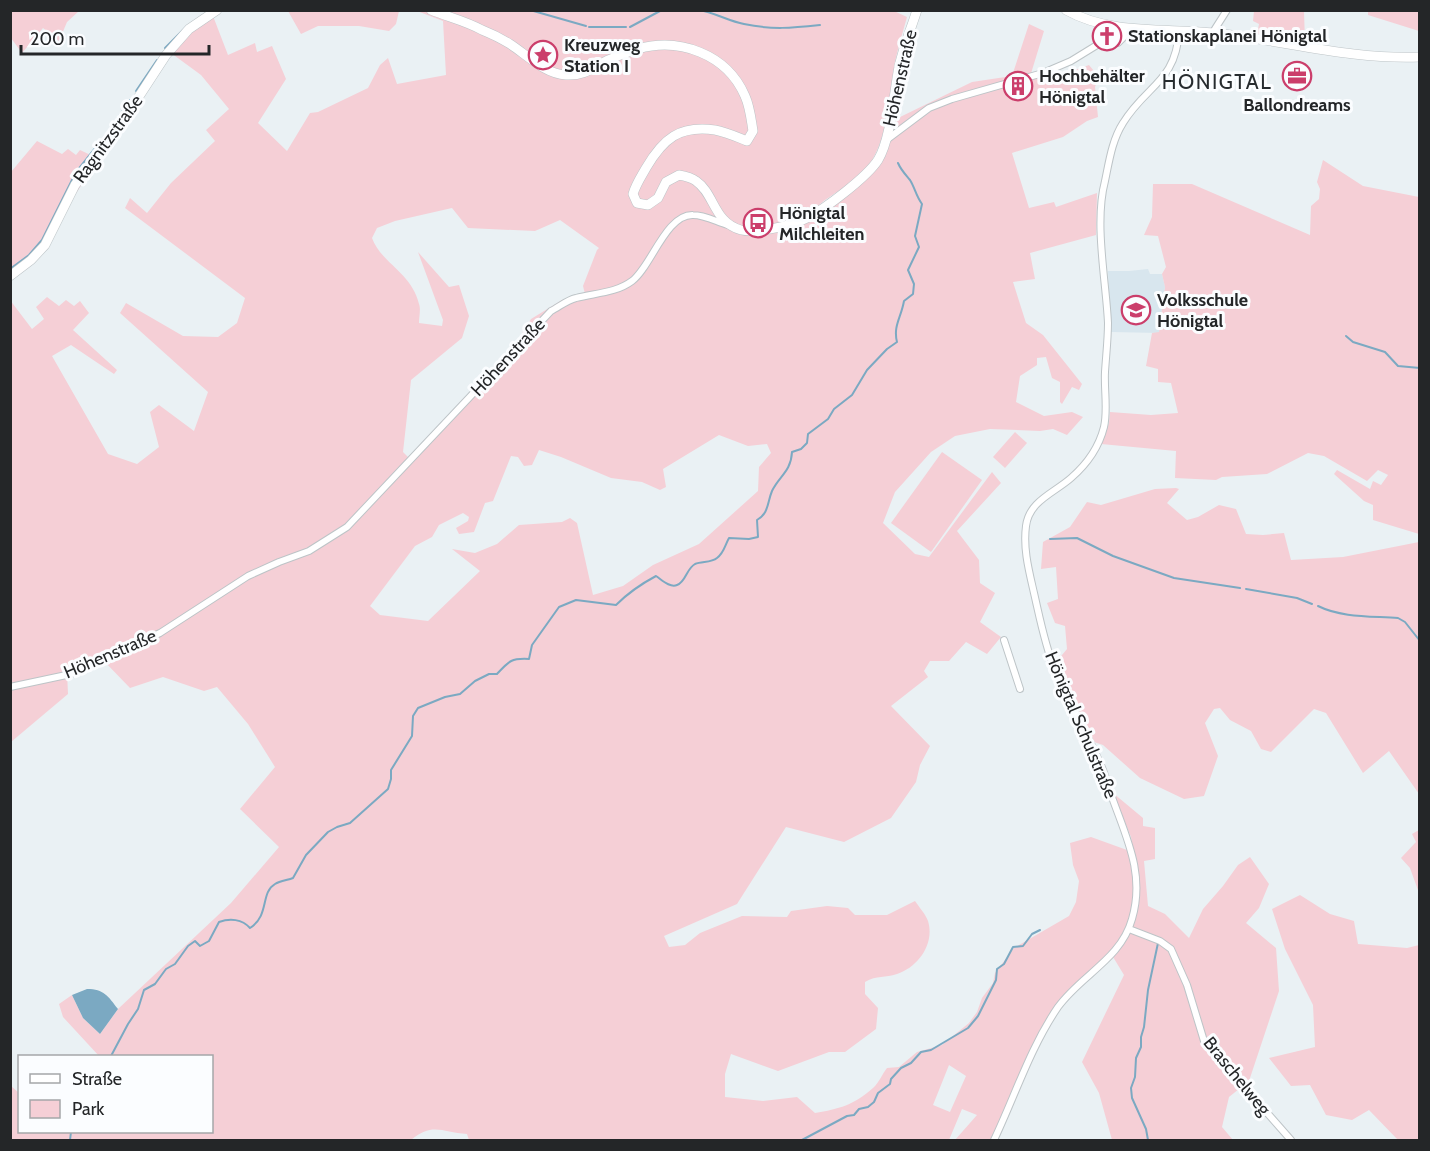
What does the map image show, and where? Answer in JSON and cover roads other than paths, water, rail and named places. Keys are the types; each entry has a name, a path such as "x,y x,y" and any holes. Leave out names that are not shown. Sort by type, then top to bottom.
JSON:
{"main road":[{"name":"Ragnitzstraße","path":"10,276 31,260 45,245 75,185 134,104 166,55 189,29 217,10"},
{"path":"431,10 479,28 510,44 537,64 564,75 584,74 608,60 660,44 685,46 700,51 724,67 745,96 753,131 747,141 717,130 692,129 675,136 663,142 654,154 637,182 633,194 637,203 648,205 658,198 666,182 679,175 695,180 706,190 714,207 729,225"},
{"name":"Höhenstraße","path":"729,225 743,230 757,230 786,225 809,217 863,177 878,161 885,141 900,64 917,10"},
{"path":"1066,10 1089,21 1126,27 1213,33 1347,53 1419,57"}],"street":[{"path":"1213,33 1227,10"},
{"path":"885,141 929,108 952,99 1043,73 1071,61 1097,45 1118,43 1124,37 1126,27"},
{"name":"Hönigtal Schulstraße","path":"994,1140 1032,1053 1053,1016 1077,985 1113,953 1129,929 1136,903 1133,852 1103,771 1071,707 1049,653 1028,568 1025,533 1030,511 1084,466 1103,430 1108,339 1101,242 1104,184 1116,138 1124,122 1143,97 1168,71 1175,56 1179,31"},
{"name":"Höhenstraße","path":"10,687 70,674 160,633 248,576 279,561 309,551 347,527 551,311 573,299 616,290 633,280 645,267 661,238 678,221 690,214 729,225"},
{"path":"1004,640 1020,689"},
{"name":"Braschelweg","path":"1129,929 1160,941 1171,949 1186,985 1204,1041 1291,1140"}],"water":[{"path":"87,989 98,990 105,994 118,1009 100,1034 83,1018 72,995"}],"waterway":[{"path":"530,10 586,26"},
{"path":"630,27 660,11 672,10"},
{"path":"698,10 754,26 791,28 820,25"},
{"path":"165,48 187,26"},
{"path":"589,27 626,27"},
{"path":"136,91 157,60"},
{"path":"113,125 130,100"},
{"path":"10,269 29,255 42,240 76,172 107,133"},
{"path":"112,1055 138,1009 144,990 155,984 166,969 175,964 188,946 195,941 200,946 209,941 219,922 240,921 250,928 260,917 270,888 293,878 306,855 328,832 350,823 388,789 391,770 412,736 413,716 418,708 445,697 460,694 475,681 489,674 497,674 511,661 529,659 532,645 559,607 576,600 616,605 635,589 656,576 669,585 677,585 695,564 715,560 723,551 729,538 758,537 757,520 766,511 772,491 787,469 792,452 801,449 807,443 808,434 828,419 834,409 852,395 867,370 897,342 897,326 904,301 913,294 914,284 908,270 919,247 915,236 922,204 898,163"},
{"path":"1346,336 1353,342 1385,352 1398,366 1420,368"},
{"path":"1050,539 1077,538 1113,556 1174,578 1240,588"},
{"path":"1246,589 1297,598 1312,604"},
{"path":"1318,606 1347,615 1398,618 1405,622 1420,641"},
{"path":"802,1140 847,1116 854,1115 859,1109 868,1107 874,1102 878,1093 890,1084 891,1079 901,1068 911,1063 921,1052 931,1050 968,1028 978,1016 996,980 997,969 1004,964 1013,947 1023,946 1032,934 1040,930"},
{"path":"1148,1140 1146,1129 1132,1098 1131,1088 1135,1077 1136,1058 1141,1047 1148,990 1158,943"},
{"path":"70,1140 71,1133"}],"place":[{"name":"Stationskaplanei Hönigtal","path":"1107,36"},
{"name":"Kreuzweg Station I","path":"543,55"},
{"name":"Ballondreams","path":"1297,76"},
{"name":"Hochbehälter Hönigtal","path":"1018,86"},
{"name":"Hönigtal Milchleiten","path":"758,223"},
{"name":"Volksschule Hönigtal","path":"1136,310"}],"district":[{"name":"HÖNIGTAL","path":"1217,81"}]}
